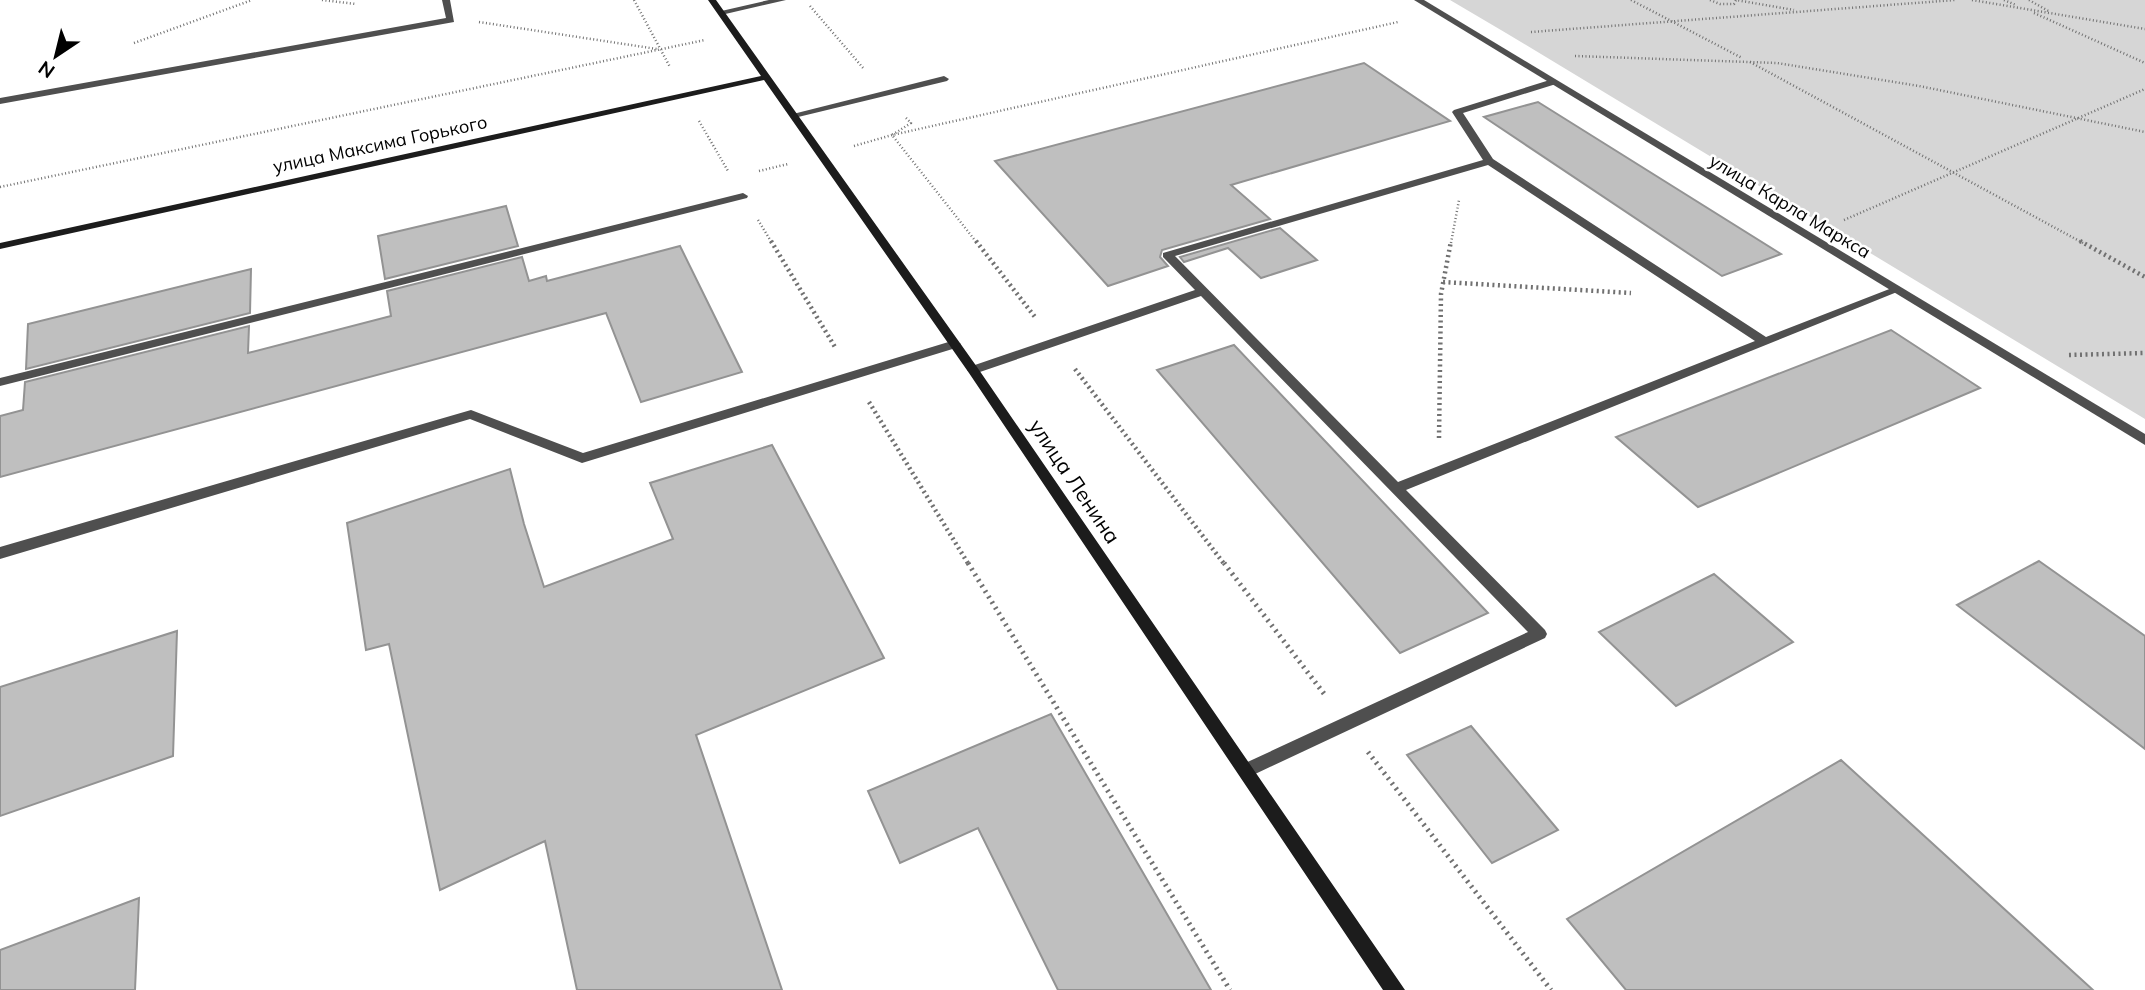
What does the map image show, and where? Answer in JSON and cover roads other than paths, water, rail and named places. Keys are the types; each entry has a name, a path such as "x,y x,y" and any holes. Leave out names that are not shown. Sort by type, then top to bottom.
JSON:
{"main road":[{"name":"улица Ленина","path":"712,0 973,370 1395,990"},
{"name":"улица Максима Горького","path":"0,246 767,77"}],"street":[{"path":"0,101 450,20 446,0"},
{"path":"721,12 782,0"},
{"name":"улица Карла Маркса","path":"1418,0 2145,440"},
{"path":"794,115 944,79"},
{"path":"1553,82 1457,112 1489,161 1765,342"},
{"path":"1247,770 1539,634 1167,255 1489,161"},
{"path":"0,382 743,196"},
{"path":"1396,488 1896,290"},
{"path":"973,370 1203,291"},
{"path":"0,554 471,414 582,458 955,344"}]}
